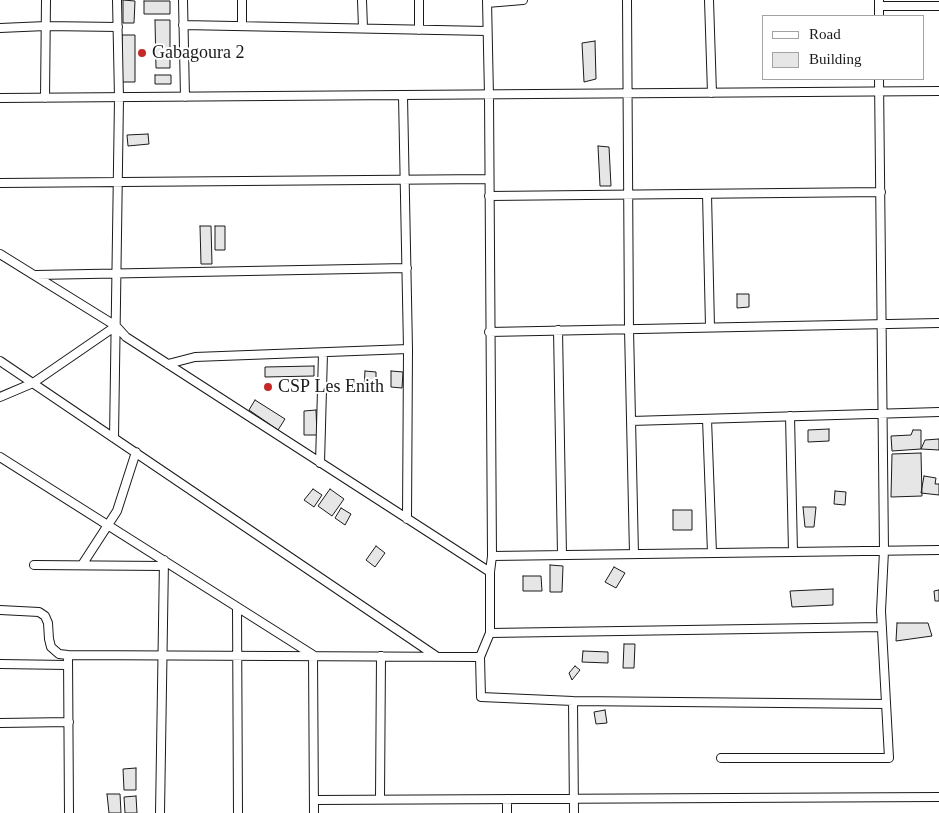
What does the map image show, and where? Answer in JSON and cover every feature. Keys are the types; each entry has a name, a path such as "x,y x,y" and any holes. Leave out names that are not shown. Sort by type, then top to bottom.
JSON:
{"street":[{"path":"45,98 46,0"},
{"path":"114,438 119,98 117,0"},
{"path":"183,0 185,98"},
{"path":"242,0 242,26"},
{"path":"362,0 362,28"},
{"path":"419,0 419,30"},
{"path":"523,0 487,1 492,556 490,572 490,633 480,657 481,697 573,702 886,704"},
{"path":"627,0 628,329 634,554"},
{"path":"709,0 712,93"},
{"path":"879,3 939,6"},
{"path":"183,25 487,31"},
{"path":"0,28 46,26 118,27"},
{"path":"721,758 889,758 881,610 884,550 879,80"},
{"path":"0,98 489,96 939,91"},
{"path":"403,96 408,350 407,519"},
{"path":"0,183 489,179"},
{"path":"489,196 881,192"},
{"path":"707,194 710,327"},
{"path":"0,254 116,326 126,337 490,572"},
{"path":"36,276 407,268"},
{"path":"489,332 939,324"},
{"path":"0,397 33,384 116,326"},
{"path":"558,330 562,555"},
{"path":"168,364 195,357 408,350"},
{"path":"320,463 323,353"},
{"path":"0,361 436,656"},
{"path":"631,421 939,412"},
{"path":"790,416 793,552"},
{"path":"707,419 712,553"},
{"path":"82,565 117,511 136,452"},
{"path":"0,456 164,563 313,655"},
{"path":"492,556 939,550"},
{"path":"34,565 164,563"},
{"path":"160,813 164,563"},
{"path":"237,607 238,813"},
{"path":"0,610 39,612 46,616 51,647 58,654 480,657"},
{"path":"490,633 882,628"},
{"path":"68,654 69,813"},
{"path":"313,655 314,813"},
{"path":"380,798 381,656"},
{"path":"0,664 67,665"},
{"path":"573,702 574,813"},
{"path":"0,723 69,722"},
{"path":"314,800 380,798 939,797"},
{"path":"507,799 507,813"}],"building":[{"path":"123,0 135,1 134,23 123,23"},
{"path":"144,1 170,1 170,14 144,14"},
{"path":"155,20 170,20 170,68 156,68"},
{"path":"122,35 135,35 135,82 121,82"},
{"path":"595,41 596,79 584,82 582,43"},
{"path":"155,75 171,75 171,84 155,84"},
{"path":"148,134 149,144 128,146 127,135"},
{"path":"598,146 609,147 611,186 600,186"},
{"path":"200,226 211,226 212,264 201,264"},
{"path":"215,226 225,226 225,250 215,250"},
{"path":"737,294 749,294 749,307 737,308"},
{"path":"314,366 314,376 265,377 265,367"},
{"path":"365,371 376,372 376,388 364,388"},
{"path":"391,371 403,372 402,388 391,387"},
{"path":"255,400 285,419 278,430 249,410"},
{"path":"316,410 317,435 304,435 304,411"},
{"path":"829,429 829,441 808,442 808,430"},
{"path":"913,430 921,430 921,449 892,451 891,436 911,435"},
{"path":"939,439 939,450 921,449 925,440"},
{"path":"921,453 922,496 891,497 892,454"},
{"path":"924,476 936,478 935,484 939,484 939,495 921,493"},
{"path":"313,489 322,495 314,507 304,500"},
{"path":"330,489 344,499 332,516 318,506"},
{"path":"835,491 846,492 845,505 834,504"},
{"path":"803,507 816,507 814,527 805,527"},
{"path":"341,508 351,514 345,525 335,518"},
{"path":"673,510 692,510 692,530 673,530"},
{"path":"376,546 385,553 375,567 366,560"},
{"path":"550,565 563,566 562,592 550,592"},
{"path":"614,567 625,573 616,588 605,582"},
{"path":"523,576 541,576 542,591 523,591"},
{"path":"833,589 833,605 792,607 790,591"},
{"path":"939,590 939,601 935,601 934,591"},
{"path":"897,623 928,623 932,636 896,641"},
{"path":"624,644 635,644 634,668 623,668"},
{"path":"583,651 608,652 608,663 582,662"},
{"path":"575,666 580,670 572,680 569,673"},
{"path":"605,710 607,723 596,724 594,712"},
{"path":"136,768 136,790 124,790 123,769"},
{"path":"107,794 120,794 121,813 109,813"},
{"path":"136,796 137,813 125,813 124,797"}],"place":[{"name":"Gabagoura 2","path":"142,53"},
{"name":"CSP Les Enith","path":"268,387"}]}
